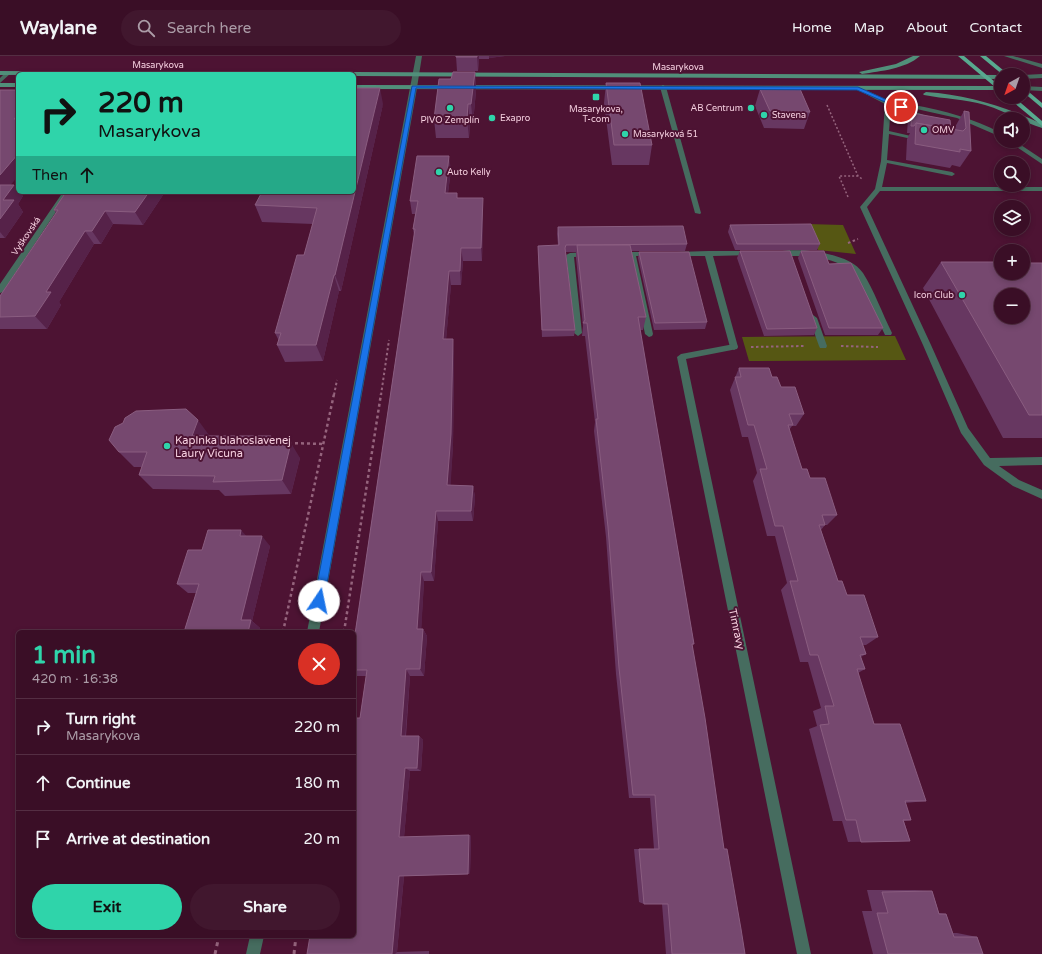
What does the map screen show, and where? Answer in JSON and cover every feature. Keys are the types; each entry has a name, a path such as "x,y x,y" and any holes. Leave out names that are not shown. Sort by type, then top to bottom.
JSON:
{"main road":[{"path":"831,77 896,66 917,56"},
{"path":"961,56 994,84"},
{"path":"983,56 998,68"},
{"name":"Masarykova","path":"0,73 16,73"},
{"name":"Masarykova","path":"356,74 994,77"},
{"path":"0,86 16,86"},
{"name":"Masarykova","path":"356,87 994,89"},
{"path":"858,88 966,98 1002,107 1042,125"},
{"path":"1030,95 1042,106"},
{"path":"1018,104 1042,125"}],"street":[{"path":"313,630 419,56"},
{"path":"1007,56 1042,66"},
{"path":"0,81 8,73"},
{"path":"1030,77 1042,76"},
{"path":"663,87 698,213"},
{"path":"858,88 888,103 936,120"},
{"path":"1030,89 1042,89"},
{"path":"888,103 979,123 994,132"},
{"path":"888,103 884,161 878,190 863,207 964,430 987,462 1016,483 1042,495"},
{"path":"886,132 930,140"},
{"path":"1021,148 1042,162"},
{"path":"884,161 952,174"},
{"path":"878,190 1042,189"},
{"name":"Vyškovská","path":"0,290 65,194"},
{"path":"578,333 570,254 594,254"},
{"path":"609,254 765,254 792,257 819,254 836,258 852,266 859,273 888,333"},
{"path":"632,254 649,334"},
{"path":"708,254 734,347"},
{"path":"810,310 823,346"},
{"name":"Timravy","path":"734,347 681,357 804,954"},
{"path":"987,462 1042,461"},
{"path":"254,954 257,938"}],"path":[{"path":"826,105 858,176 878,190"},
{"path":"851,203 839,176 858,176"},
{"path":"344,630 390,336"},
{"path":"734,347 880,347"},
{"path":"284,443 348,444"},
{"path":"215,954 219,938"},
{"path":"294,954 296,938"}],"shaded area":[{"path":"807,224 843,225 856,254 818,250"},
{"path":"895,336 906,360 749,361 742,337"}],"building":[{"path":"477,56 477,57 456,57"},
{"path":"453,72 475,72 471,104 468,104 467,119 434,119 439,79 451,79"},
{"path":"606,83 640,83 652,145 614,145"},
{"path":"356,88 380,88 356,188"},
{"path":"760,89 800,89 810,112 770,111"},
{"path":"0,90 16,90 16,116 14,119 16,119 16,156 0,175"},
{"path":"964,111 969,112 971,151 960,149 960,152 915,144 916,123 963,131 966,128"},
{"path":"912,113 950,120 951,129 916,123 914,126 911,126"},
{"path":"417,156 449,156 445,193 457,193 457,198 483,198 481,248 461,248 460,271 449,271 443,339 453,339 451,434 447,485 473,486 471,511 436,511 431,572 421,572 417,629 423,629 420,669 406,669 401,736 419,736 417,768 405,768 399,837 469,835 468,874 399,876 392,954 307,954 310,938 356,938 356,718 360,718 367,670 356,670 356,630 415,229 413,229 418,201 410,201"},
{"path":"0,185 14,185 3,200 14,200 0,219"},
{"path":"65,194 148,194 135,212 105,211 92,231 85,231 46,292 51,292 35,316 0,317 0,296 58,210 54,210"},
{"path":"261,194 354,194 316,345 277,345 281,333 275,333 297,255 304,255 317,208 255,205"},
{"path":"811,224 820,244 737,244 730,225"},
{"path":"683,226 687,244 566,245 565,248 575,330 542,330 538,246 559,245 558,227"},
{"path":"577,245 630,245 646,317 638,317 694,644 692,644 705,718 724,849 727,849 745,954 672,954 668,904 644,904 639,849 659,849 655,795 633,795 619,668 608,527 596,419 598,419 587,323 583,323 585,320"},
{"path":"740,251 790,251 817,328 767,329"},
{"path":"801,251 824,251 829,264 851,263 883,328 829,328"},
{"path":"639,252 689,252 707,322 655,323"},
{"path":"941,262 994,262 994,280 1030,280 1030,263 1042,263 1042,415 1029,415"},
{"path":"739,368 769,368 772,377 777,377 781,387 795,387 804,414 789,414 793,425 788,425 802,469 807,469 810,478 825,478 837,515 822,515 825,525 819,525 838,581 842,581 847,595 864,595 878,637 860,637 866,654 860,655 865,669 857,669 874,724 900,724 926,801 905,801 911,820 903,820 910,841 861,842 856,820 846,820 820,725 829,724 825,706 834,706 818,655 810,655 790,581 798,581 783,526 775,526 760,469 767,469 754,425 748,425 735,377 741,377"},
{"path":"186,409 198,420 192,436 271,436 269,443 291,443 282,480 213,482 215,476 139,475 147,452 119,452 109,440 115,427 123,423 125,418 136,411"},
{"path":"208,530 241,530 240,536 262,536 241,620 251,620 248,630 185,630 199,584 177,584 188,550 202,550"},
{"path":"932,891 939,914 946,914 954,937 977,937 983,954 888,954 877,913 888,913 882,892"}],"place":[{"name":"Masarykova, T-com","path":"596,97"},
{"name":"PIVO Zemplín","path":"450,108"},
{"name":"AB Centrum","path":"751,108"},
{"name":"Stavena","path":"764,115"},
{"name":"Exapro","path":"492,118"},
{"name":"OMV","path":"924,130"},
{"name":"Masaryková 51","path":"625,134"},
{"name":"Auto Kelly","path":"439,172"},
{"name":"Icon Club","path":"962,295"},
{"name":"Kaplnka blahoslavenej Laury Vicuna","path":"167,446"}],"route":[{"path":"319,601 414,87 858,88 888,103 901,107"}]}
